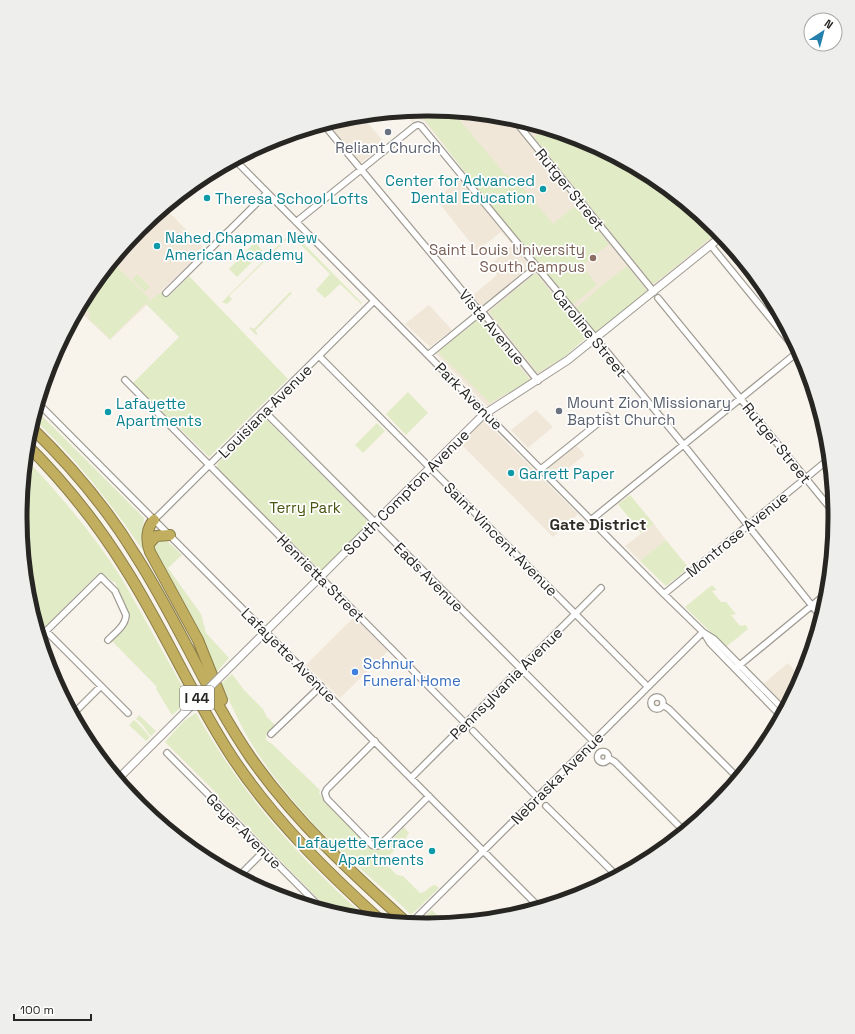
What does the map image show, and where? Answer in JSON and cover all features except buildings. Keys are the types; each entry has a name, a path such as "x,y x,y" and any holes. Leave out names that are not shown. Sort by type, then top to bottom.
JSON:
{"highway":[{"name":"I 44","path":"36,432 87,488 104,509 136,555 229,723 267,780 302,823 341,862 401,917"},
{"name":"I 44","path":"33,451 59,478 94,522 126,568 202,707 232,757 248,780 303,846 374,914"},
{"path":"32,453 40,458"},
{"path":"154,520 148,530 148,545 203,650 225,707 229,723"},
{"path":"148,545 156,536 170,535"}],"main road":[{"name":"South Compton Avenue","path":"122,775 486,413 538,381 568,360 717,240"}],"street":[{"name":"Caroline Street","path":"361,169 415,126 419,125 423,127 683,445 816,611"},
{"name":"Rutger Street","path":"520,127 654,292"},
{"name":"Vista Avenue","path":"327,129 538,381"},
{"name":"Park Avenue","path":"238,164 664,594 703,632 714,639 777,712"},
{"path":"296,222 361,169"},
{"path":"166,293 267,193"},
{"path":"713,248 784,335"},
{"path":"428,355 536,267"},
{"name":"Rutger Street","path":"658,298 828,505"},
{"name":"Louisiana Avenue","path":"154,520 374,301"},
{"path":"591,520 794,355"},
{"name":"Saint Vincent Avenue","path":"319,356 648,687"},
{"name":"Henrietta Street","path":"125,380 466,724"},
{"name":"Lafayette Avenue","path":"43,408 321,686 534,903"},
{"name":"Eads Avenue","path":"264,411 594,742"},
{"path":"541,469 607,416"},
{"name":"Montrose Avenue","path":"664,594 825,463"},
{"path":"108,640 124,624 126,615 115,591 101,576 46,631 128,713"},
{"name":"Pennsylvania Avenue","path":"411,778 601,588"},
{"path":"737,667 819,601"},
{"name":"Nebraska Avenue","path":"416,918 703,632"},
{"name":"Park Avenue","path":"737,667 780,706"},
{"path":"77,710 101,686"},
{"path":"271,734 321,686"},
{"path":"663,705 669,709 734,774"},
{"path":"473,731 537,797"},
{"path":"375,741 327,789 325,793 327,799 372,845 380,845 429,796"},
{"name":"Geyer Avenue","path":"167,753 314,901"},
{"path":"608,758 615,762 680,827"},
{"path":"546,806 613,872"},
{"path":"243,872 264,851"}],"shaded area":[{"name":"Saint Louis University South Campus","path":"408,117 454,117 480,120 531,130 581,147 628,170 650,184 692,216 714,237 596,333 575,309 544,333 564,358 490,406 487,406 435,353 485,312 472,296 497,275 489,265 513,245 501,232 477,251 436,199 467,174 424,121 417,119 412,122"},
{"path":"360,122 362,125 367,122 385,143 361,163 332,128"},
{"path":"168,212 205,249 110,340 83,314 94,294 126,253"},
{"path":"429,305 452,330 430,347 405,324"},
{"path":"536,410 553,427 528,448 511,430"},
{"path":"483,421 485,421 578,514 553,537 460,443"},
{"path":"576,445 585,455 557,477 548,467"},
{"path":"654,524 666,540 640,561 625,546"},
{"path":"354,617 388,651 340,698 306,665"},
{"path":"788,663 796,673 781,704 762,685"}],"green space":[{"path":"426,117 458,117 505,174 515,178 553,224 575,206 591,226 594,227 609,244 582,266 597,285 569,308 425,120"},
{"path":"539,133 556,138 581,147 628,170 671,199 713,236 655,283 652,283 534,137"},
{"path":"292,232 362,303 361,304 340,284 325,298 316,290 330,274 293,237 290,240 288,238 273,253 275,256 269,262 266,260 229,296 232,299 227,304 222,302"},
{"path":"260,237 263,240 258,246 263,251 237,277 229,269"},
{"path":"116,266 150,299 110,339 88,318 91,315 85,309 94,294"},
{"path":"627,266 646,292 595,333 575,309"},
{"path":"536,273 586,338 564,357 538,373 489,312"},
{"path":"137,274 150,287 145,292 132,279"},
{"path":"189,276 288,379 209,457 133,383 179,337 146,304 162,291 168,297"},
{"path":"290,292 292,293 255,331 258,334 256,335 250,327 254,329"},
{"path":"480,318 530,380 490,403 438,352"},
{"path":"408,392 428,413 406,435 386,414"},
{"path":"41,415 144,518 142,536 145,552 119,516 79,466 39,424"},
{"name":"Terry Park","path":"265,418 369,522 369,524 321,571 217,468 218,463 262,419"},
{"path":"377,423 385,431 363,453 355,445"},
{"path":"30,464 52,487 101,547 122,579 190,700 172,715 156,689 157,687 112,641 130,621 126,606 115,582 99,573 43,629 30,569 27,517"},
{"path":"630,495 654,524 641,533 618,504"},
{"path":"165,539 182,555 168,568 201,614 206,633 229,658 215,674 153,547 156,540"},
{"path":"666,540 689,568 666,586 640,561"},
{"path":"712,585 717,590 712,591 721,602 726,602 736,614 731,615 740,626 746,625 748,629 726,647 685,607"},
{"path":"232,674 275,725 266,735 268,742 271,743 320,790 319,793 322,798 370,847 375,849 384,846 404,827 409,833 405,840 383,861 397,875 403,876 420,893 435,885 439,888 411,915 322,833 289,796 268,769 246,734 221,684"},
{"path":"196,713 232,771 272,823 317,872 360,912 323,904 165,742 184,721"},
{"path":"139,715 156,731 151,736 136,719"},
{"path":"134,720 150,737 146,741 129,725"},
{"path":"432,910 440,918 428,918 424,918"}],"place":[{"name":"Reliant Church","path":"388,132"},
{"name":"Center for Advanced Dental Education","path":"543,189"},
{"name":"Theresa School Lofts","path":"207,198"},
{"name":"Nahed Chapman New American Academy","path":"157,246"},
{"name":"Saint Louis University South Campus","path":"593,258"},
{"name":"Mount Zion Missionary Baptist Church","path":"559,411"},
{"name":"Lafayette Apartments","path":"108,412"},
{"name":"Garrett Paper","path":"511,473"},
{"name":"Schnur Funeral Home","path":"355,672"},
{"name":"Lafayette Terrace Apartments","path":"432,851"}],"district":[{"name":"Gate District","path":"598,524"}]}
